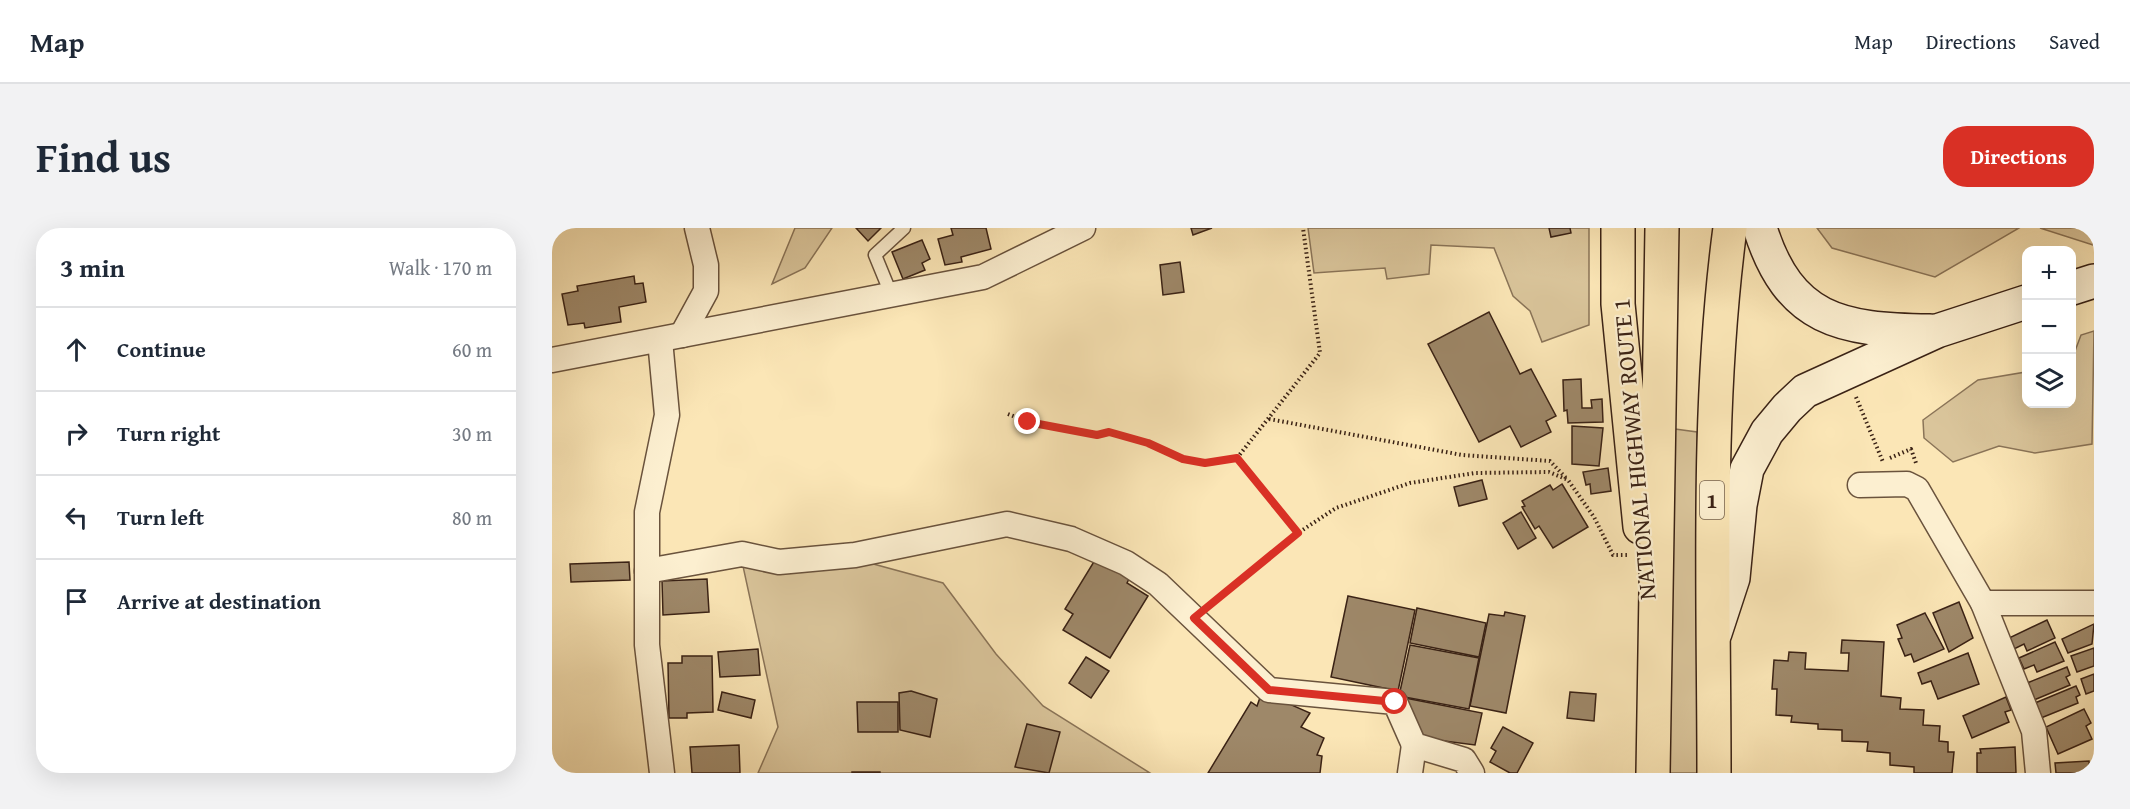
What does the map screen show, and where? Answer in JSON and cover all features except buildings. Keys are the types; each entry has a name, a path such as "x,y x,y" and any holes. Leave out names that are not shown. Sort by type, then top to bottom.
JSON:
{"highway":[{"name":"NATIONAL HIGHWAY ROUTE 1","path":"1618,228 1618,304 1656,669"},
{"name":"NATIONAL HIGHWAY ROUTE 1","path":"1653,773 1662,228"},
{"name":"1","path":"1714,773 1714,407 1720,312 1730,228"}],"street":[{"path":"662,773 647,645 647,512 667,415 671,337 706,291 706,265 697,228"},
{"path":"552,360 983,277 1083,228"},
{"path":"1760,228 1769,255 1785,284 1807,304 1832,321 1887,331 1951,327"},
{"path":"2076,287 2094,281"},
{"path":"1714,636 1733,578 1740,505 1747,469 1767,432 1805,391 1951,327 2022,303"},
{"path":"1860,485 1907,484 1917,489 1983,603 2034,731 2038,773"},
{"path":"647,571 742,554 778,562 855,555 1006,524 1071,539 1126,563 1158,584 1269,690 1395,702 1414,745 1410,773"},
{"path":"1983,603 2094,603"},
{"path":"1414,745 1464,760 1472,773"}],"lane":[{"path":"891,294 874,255 904,228"}],"path":[{"path":"1008,414 1028,422 1097,435 1109,432 1148,443 1183,459 1205,463 1237,458 1320,353 1303,228"},
{"path":"1853,388 1883,462 1911,449 1917,466"},
{"path":"1269,419 1462,455 1550,461 1568,480 1594,517 1613,555 1643,554"},
{"path":"1237,458 1298,533"},
{"path":"1194,618 1298,533 1336,508 1410,483 1474,473 1549,472 1568,480"}],"shaded area":[{"path":"795,228 832,228 805,268 772,284"},
{"path":"1308,228 1589,228 1589,325 1542,342 1530,311 1513,296 1494,248 1431,245 1429,274 1387,279 1385,268 1314,273"},
{"path":"1817,228 2019,228 1935,277 1832,248"},
{"path":"2040,228 2094,228 2093,245"},
{"path":"2094,331 2092,444 2035,453 1999,446 1953,462 1924,438 1923,420 1978,380 2022,373 2022,408 2076,408 2076,348 2081,335"},
{"path":"1675,429 1697,432 1703,773 1668,773"},
{"path":"844,556 943,583 996,654 1043,706 1150,773 758,773 778,727 741,557"}],"route":[{"path":"1028,422 1097,435 1109,432 1148,443 1183,459 1205,463 1237,458 1298,533 1194,618 1269,690 1395,702"}]}
